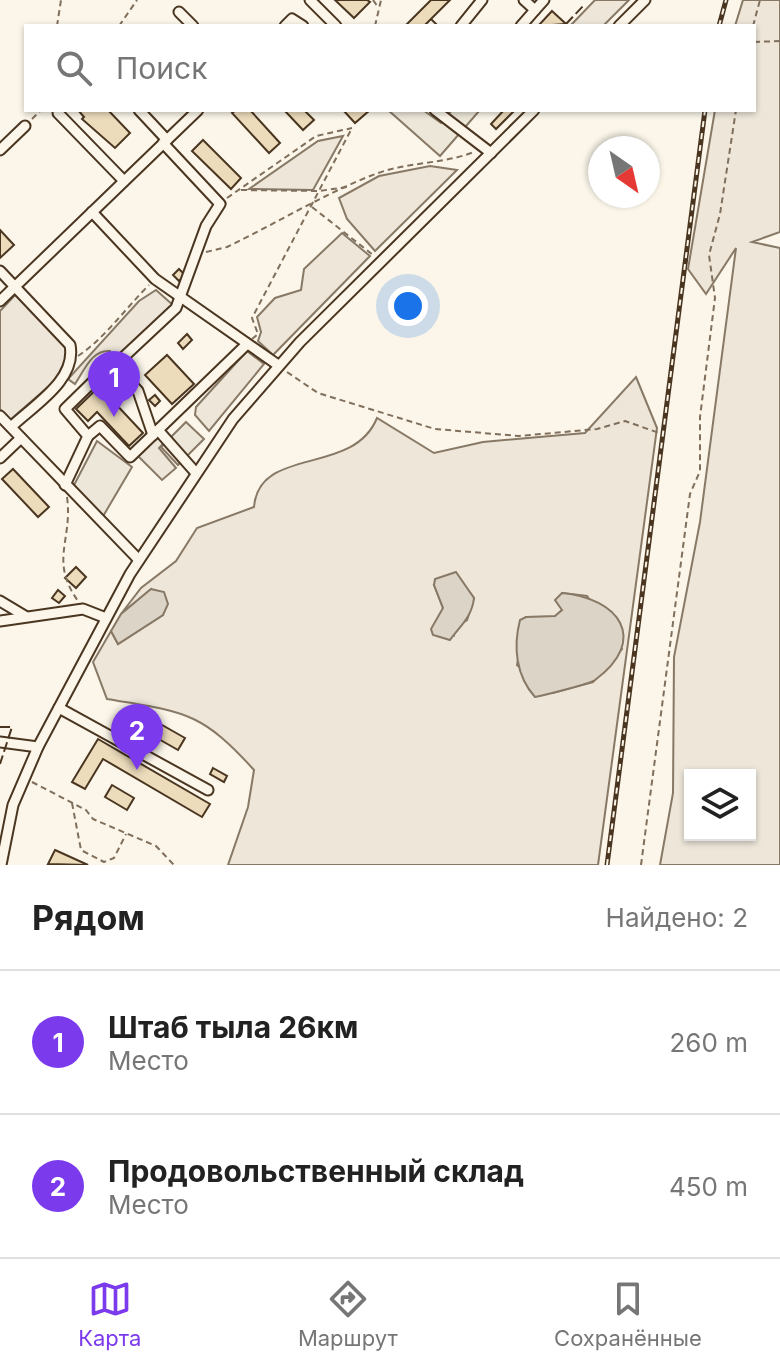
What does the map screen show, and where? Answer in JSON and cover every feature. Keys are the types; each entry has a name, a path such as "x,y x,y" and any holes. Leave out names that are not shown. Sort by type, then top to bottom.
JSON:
{"street":[{"path":"310,0 334,24"},
{"path":"463,24 482,0"},
{"path":"524,0 535,10"},
{"path":"523,24 544,0"},
{"path":"621,24 645,0"},
{"path":"179,12 191,24"},
{"path":"114,366 176,308 206,226 220,204 141,112"},
{"path":"0,301 196,112"},
{"path":"438,112 488,151"},
{"path":"1,865 3,835 23,778 38,747 139,560 196,473 278,365 488,151 532,112"},
{"path":"58,113 124,181"},
{"path":"0,150 25,126"},
{"path":"92,212 155,279 278,365"},
{"path":"0,271 70,345 73,359 67,374 11,427"},
{"path":"65,485 88,436 100,426 130,457 247,344"},
{"path":"88,436 65,409 112,363 138,391 155,432 196,473"},
{"path":"0,416 139,560"},
{"path":"0,458 21,438"},
{"path":"0,601 25,616"},
{"path":"0,621 83,609 106,618"},
{"path":"59,708 208,790"},
{"path":"0,742 38,747"}],"path":[{"path":"57,24 61,0"},
{"path":"120,24 137,0"},
{"path":"373,0 379,8"},
{"path":"375,24 381,0"},
{"path":"754,24 760,0"},
{"path":"756,42 780,41"},
{"path":"25,126 39,112"},
{"path":"641,865 690,494 700,471 700,417 715,298 709,255 720,214 736,112"},
{"path":"220,204 316,136 352,128 252,318 258,334 247,344"},
{"path":"197,254 227,247 378,174 424,161 448,162 488,151"},
{"path":"240,189 319,191 352,186"},
{"path":"311,206 382,261"},
{"path":"73,359 104,338 119,316 155,279"},
{"path":"278,365 318,393 435,429 519,436 597,429 625,421 662,434"},
{"path":"65,485 70,517 61,564 64,582 83,609"},
{"path":"23,778 72,802 93,819 156,846 174,865"},
{"path":"72,802 81,850 104,862 114,858 127,833"}],"shaded area":[{"path":"595,0 629,0 605,24 572,24"},
{"path":"743,0 780,0 780,232 752,242 780,248 780,865 660,865 673,793 674,657 700,522 736,248 706,294 688,269 715,112 756,112 756,24 736,24"},
{"path":"390,112 426,112 441,123 450,112 478,112 440,156"},
{"path":"343,136 313,190 249,189 318,141"},
{"path":"430,166 457,170 375,251 347,219 339,198 379,176"},
{"path":"342,233 370,256 273,355 258,341 261,332 257,317 275,298 301,290 304,269"},
{"path":"156,290 174,306 118,359 111,358 110,351 98,353 75,384 68,379 139,301"},
{"path":"17,293 67,346 71,355 65,372 10,420 0,409 0,311"},
{"path":"247,351 264,364 209,431 195,415 196,407"},
{"path":"636,377 657,428 598,865 228,865 248,807 254,770 219,735 189,717 173,711 107,699 93,662 111,631 118,644 163,615 151,589 121,614 141,588 176,561 197,528 254,507 260,488 272,475 348,448 365,436 377,418 434,453 483,442 585,433","holes":["460,580 474,598 467,620 455,628 454,635 439,618 443,608 434,585","562,593 587,596 622,649 593,682 553,693 517,665 526,617 555,617 562,610"]},
{"path":"186,422 204,439 178,465 161,447"},
{"path":"157,436 164,443 159,448 176,468 162,480 137,455"},
{"path":"97,441 132,467 102,518 73,487"},
{"path":"456,572 474,598 468,616 450,640 433,635 431,629 443,608 434,585 435,579"},
{"path":"151,589 164,592 168,604 163,615 118,644 111,631 121,614"},
{"path":"562,593 582,596 612,612 620,623 623,636 621,650 612,665 595,680 535,697 524,680 518,661 520,620 555,616 562,610 555,600"}],"building":[{"path":"335,0 367,0 370,2 354,18"},
{"path":"431,0 450,0 426,24 407,24"},
{"path":"552,11 566,24 540,24"},
{"path":"80,112 110,112 130,133 115,148 82,119 84,117"},
{"path":"252,112 280,143 269,153 232,113"},
{"path":"286,112 306,112 314,120 303,130"},
{"path":"345,112 368,112 355,123"},
{"path":"502,112 513,112 496,129 491,124"},
{"path":"203,140 241,178 231,189 192,151"},
{"path":"0,230 14,245 0,258"},
{"path":"179,269 185,275 179,281 173,275"},
{"path":"187,334 192,340 183,349 178,343"},
{"path":"167,355 194,384 172,404 145,375"},
{"path":"107,379 119,391 111,399 143,433 129,446 97,412 88,421 76,409"},
{"path":"155,395 160,401 155,406 149,400"},
{"path":"13,469 49,507 38,517 2,479"},
{"path":"76,567 86,577 76,588 65,578"},
{"path":"58,590 65,596 59,603 52,598"},
{"path":"148,717 185,738 178,750 141,729"},
{"path":"98,739 210,804 202,817 103,759 85,789 72,782"},
{"path":"213,768 227,776 224,782 210,774"},
{"path":"112,785 134,798 127,810 105,797"},
{"path":"55,850 88,865 48,864"}],"railway":[{"path":"720,24 726,0"},
{"path":"607,865 705,112"}],"fence":[{"path":"566,24 585,4"},
{"path":"431,19 436,24"},
{"path":"0,727 12,727 0,764"}],"place":[{"name":"Штаб тыла 26км","path":"114,417"},
{"name":"Продовольственный склад","path":"137,770"}]}
